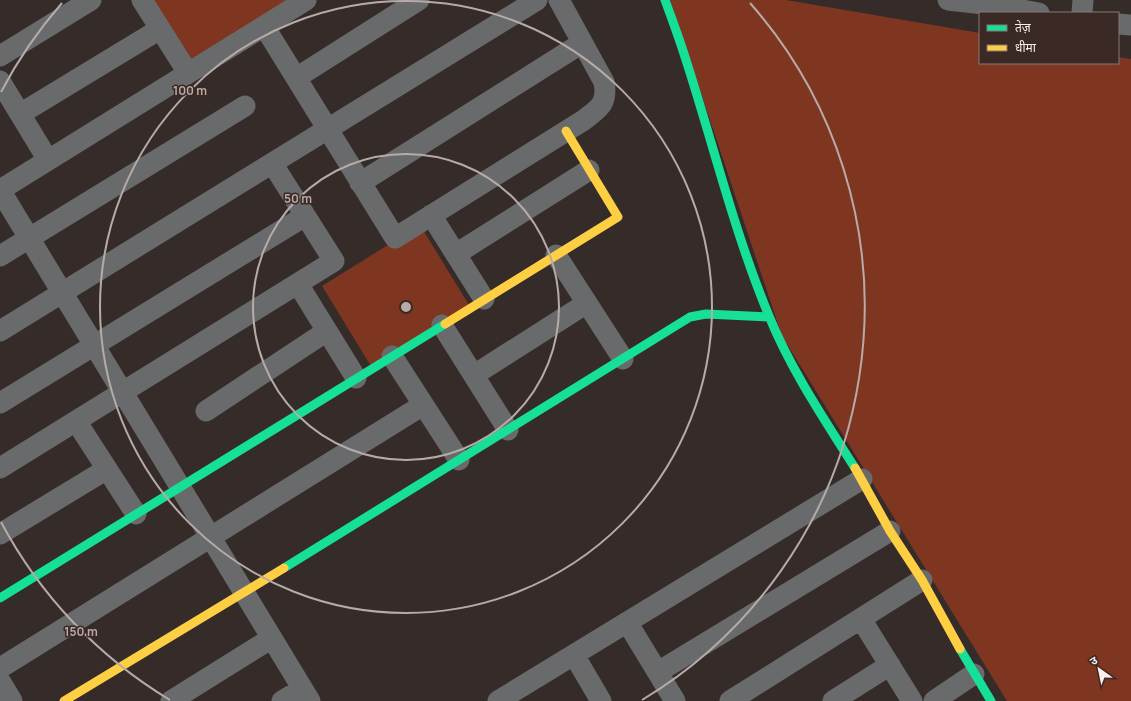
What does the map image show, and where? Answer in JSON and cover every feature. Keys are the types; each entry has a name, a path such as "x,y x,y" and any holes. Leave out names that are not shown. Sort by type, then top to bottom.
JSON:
{"street":[{"path":"0,56 91,0"},
{"path":"142,0 188,73"},
{"path":"296,78 419,0"},
{"path":"0,331 537,0"},
{"path":"264,26 395,238 584,120 601,106 606,94 604,82 559,0"},
{"path":"665,0 685,56 746,258 769,317 788,357 813,402 862,479 890,531 922,580 974,674 991,701"},
{"path":"948,0 993,5 1033,12"},
{"path":"1082,12 1083,0"},
{"path":"282,701 306,695 0,190 264,26 298,2"},
{"path":"1119,24 1131,25"},
{"path":"20,114 160,29"},
{"path":"360,183 582,43"},
{"path":"0,81 48,160"},
{"path":"0,256 245,106"},
{"path":"1,596 618,217 566,131"},
{"path":"0,468 334,261 272,163"},
{"path":"456,254 589,170"},
{"path":"431,215 484,299"},
{"path":"0,403 305,216"},
{"path":"556,255 623,359"},
{"path":"298,284 356,378"},
{"path":"474,375 587,303"},
{"path":"64,701 244,593 690,318 706,314 769,317"},
{"path":"442,324 508,430"},
{"path":"206,411 327,331"},
{"path":"392,356 459,460"},
{"path":"0,668 423,405"},
{"path":"76,421 136,514"},
{"path":"0,534 107,469"},
{"path":"498,701 862,479"},
{"path":"658,672 890,531"},
{"path":"730,701 922,580"},
{"path":"861,619 912,701"},
{"path":"627,622 675,701"},
{"path":"171,701 272,638"},
{"path":"574,655 601,701"},
{"path":"833,701 890,666"},
{"path":"934,701 974,674"},
{"path":"0,681 12,701"}],"shaded area":[{"path":"150,0 285,0 287,2 189,63"},
{"path":"670,0 786,0 979,33 979,64 1119,64 1119,57 1131,59 1131,701 1007,701 782,336"},
{"path":"420,225 469,305 371,366 322,286"}],"traffic: fast":[{"path":"665,0 685,57 734,220 756,284 787,356 820,413 855,468"},
{"path":"284,568 690,317 706,314 769,317"},
{"path":"0,598 445,324"},
{"path":"960,649 991,701"}],"traffic: slow":[{"path":"445,324 618,217 566,131"},
{"path":"855,468 890,531 922,580 960,649"},
{"path":"64,701 284,568"}]}
